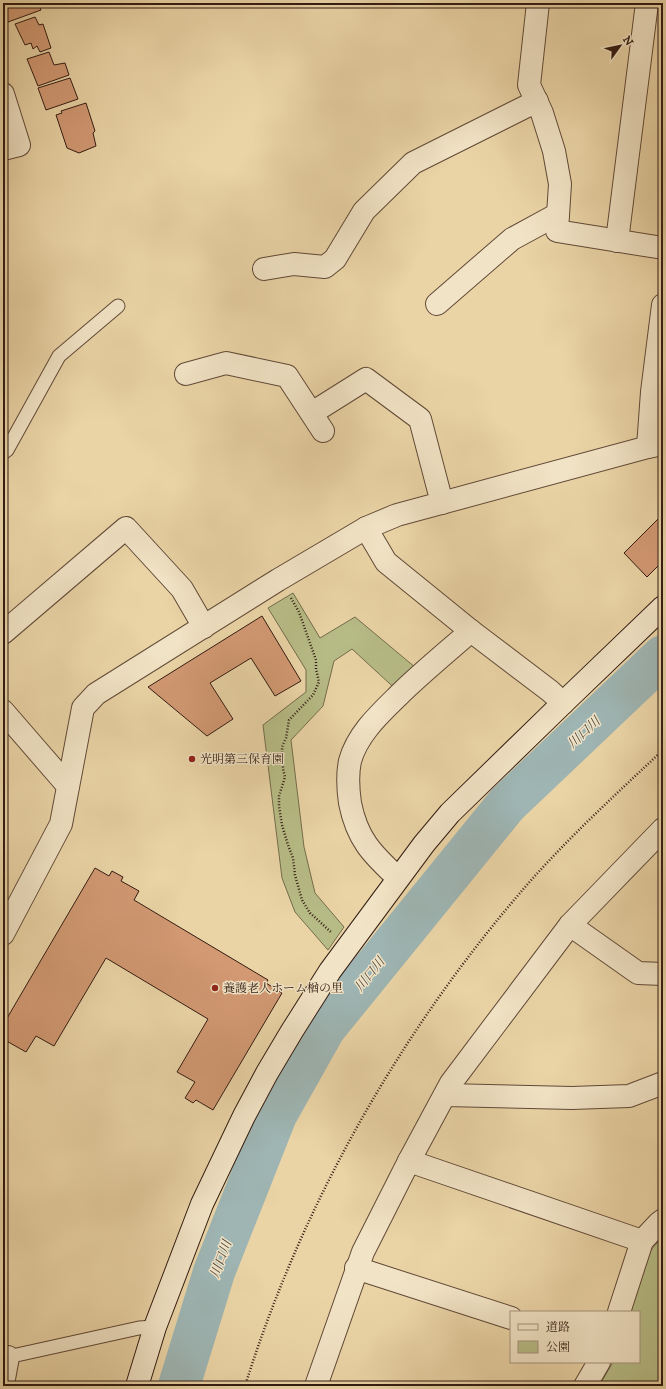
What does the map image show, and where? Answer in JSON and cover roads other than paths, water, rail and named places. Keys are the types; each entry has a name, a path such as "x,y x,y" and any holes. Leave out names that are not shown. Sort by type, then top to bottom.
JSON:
{"street":[{"path":"538,3 529,85 542,113 554,151 560,184 557,231 663,248"},
{"path":"617,241 647,3"},
{"path":"3,94 19,145 3,149"},
{"path":"264,269 294,264 325,267 335,258 364,211 413,163 537,101"},
{"path":"437,304 512,238 558,214"},
{"path":"3,934 61,824 83,708 96,694 278,580 366,528 397,516 442,503 655,445 663,305"},
{"path":"186,374 226,363 287,376 318,422 366,379 420,419 442,503"},
{"path":"3,633 126,528 182,589 204,627"},
{"path":"366,528 386,562 563,702"},
{"path":"137,1386 155,1327 202,1204 244,1116 285,1043 330,971 398,878 450,813 563,702 663,607"},
{"path":"398,878 378,861 363,842 352,814 347,786 350,760 359,740 376,717 422,673 472,631"},
{"path":"3,711 68,786"},
{"path":"320,1385 356,1268 409,1161 451,1083 570,924 663,829"},
{"path":"570,924 638,973 663,974"},
{"path":"445,1095 572,1098 629,1096 663,1083"},
{"path":"409,1161 642,1240"},
{"path":"619,1311 642,1240 659,1222 663,1220"},
{"path":"356,1268 510,1318"},
{"path":"3,1384 6,1357"},
{"path":"585,1386 598,1363"}],"lane":[{"path":"3,453 7,450 59,356 118,306"},
{"path":"6,1357 139,1328 155,1327"}],"waterway":[{"name":"川口川","path":"179,1386 214,1272 276,1115 325,1028 507,804 663,656"}],"place":[{"name":"光明第三保育園","path":"192,759"},
{"name":"養護老人ホーム楢の里","path":"215,988"}]}
